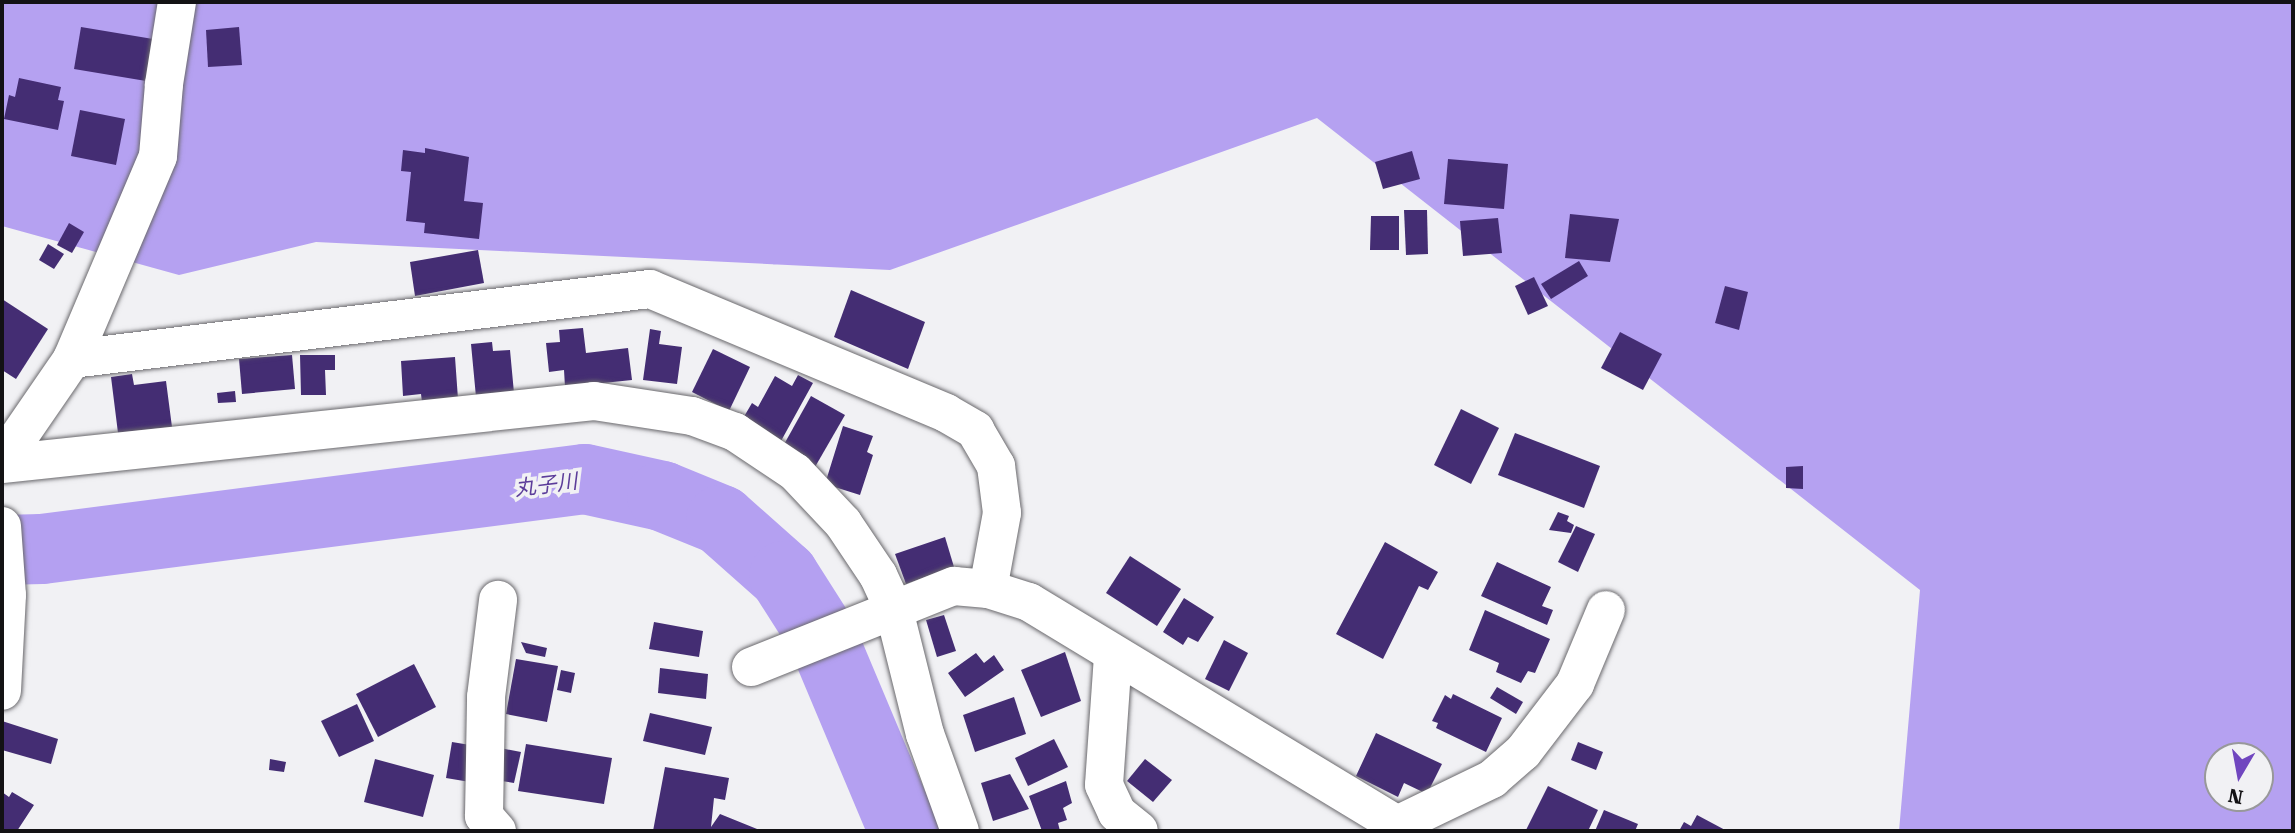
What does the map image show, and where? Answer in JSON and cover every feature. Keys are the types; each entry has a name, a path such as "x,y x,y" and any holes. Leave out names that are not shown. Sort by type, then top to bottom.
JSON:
{"street":[{"path":"2,462 72,359 158,156 163,84 177,2"},
{"path":"72,359 650,289 946,412 975,430 996,466 1002,513 988,589"},
{"path":"2,462 594,401 692,416 735,432 795,472 843,523 888,612 925,734 960,831"},
{"path":"2,526 7,595 2,691"},
{"path":"762,661 954,586 988,589 1030,602 1113,656 1398,828 1492,779 1523,752 1575,684 1606,610"},
{"path":"497,831 484,816 486,697 498,600"},
{"path":"1113,656 1104,785 1117,813 1139,831"}],"shaded area":[{"path":"2,2 2293,2 2293,831 1899,831 1920,590 1317,118 890,270 316,242 179,275 2,226"}],"building":[{"path":"81,27 153,39 146,81 74,69"},
{"path":"239,27 242,65 208,67 206,30"},
{"path":"19,78 61,87 58,100 64,101 58,130 4,119 9,95 15,97"},
{"path":"80,110 125,119 116,165 71,156"},
{"path":"425,148 469,157 464,201 483,203 479,239 424,233 425,223 406,221 411,172 401,171 403,150 425,153"},
{"path":"1412,151 1420,179 1383,189 1375,162"},
{"path":"1448,159 1508,164 1504,209 1444,204"},
{"path":"1404,210 1427,210 1428,254 1406,255"},
{"path":"1570,214 1619,219 1610,262 1565,258"},
{"path":"1371,216 1399,216 1399,250 1370,250"},
{"path":"1498,218 1502,253 1463,256 1460,221"},
{"path":"69,223 84,232 72,253 57,245"},
{"path":"48,244 64,254 54,269 39,260"},
{"path":"478,250 484,283 415,296 410,262"},
{"path":"1579,261 1588,276 1551,299 1541,284"},
{"path":"1534,277 1548,306 1528,315 1515,286"},
{"path":"1725,286 1748,292 1739,330 1715,323"},
{"path":"851,290 925,322 908,369 834,337"},
{"path":"2,299 48,329 16,379 2,370"},
{"path":"583,328 586,353 628,348 632,380 565,387 564,370 549,372 546,343 560,342 559,330"},
{"path":"650,329 661,331 659,344 682,347 677,384 643,380"},
{"path":"1620,332 1662,354 1643,390 1601,368"},
{"path":"492,342 493,351 510,350 514,393 476,397 471,344"},
{"path":"713,349 750,367 729,411 692,392"},
{"path":"292,355 295,389 242,394 239,359"},
{"path":"300,355 335,355 335,370 325,370 326,395 301,395"},
{"path":"455,357 458,399 422,402 421,394 403,396 401,361"},
{"path":"132,374 134,385 166,381 172,427 118,433 111,377"},
{"path":"798,375 813,383 781,441 742,420 752,403 758,407 775,376 792,386"},
{"path":"235,391 236,402 218,403 217,393"},
{"path":"811,396 845,415 815,467 782,448"},
{"path":"1461,409 1499,428 1471,484 1434,465"},
{"path":"843,426 873,436 867,452 873,455 860,495 825,484"},
{"path":"1515,433 1600,466 1584,508 1498,475"},
{"path":"1803,466 1803,489 1786,488 1786,467"},
{"path":"1558,512 1569,516 1567,521 1574,525 1571,533 1549,530"},
{"path":"1576,526 1595,534 1578,572 1558,562"},
{"path":"945,537 954,567 906,584 895,554"},
{"path":"1385,542 1438,572 1428,590 1419,586 1383,659 1336,634"},
{"path":"1130,556 1181,589 1157,626 1106,593"},
{"path":"1497,562 1551,587 1542,606 1553,610 1547,625 1481,596"},
{"path":"1184,598 1214,617 1198,642 1188,637 1183,645 1163,632"},
{"path":"1485,610 1550,639 1535,673 1528,671 1521,683 1496,672 1499,663 1469,650"},
{"path":"944,615 956,651 937,657 926,620"},
{"path":"654,622 703,631 699,657 649,649"},
{"path":"1224,640 1248,653 1229,691 1205,679"},
{"path":"521,642 547,648 545,657 526,653"},
{"path":"1065,652 1081,701 1041,717 1021,670"},
{"path":"976,653 984,663 994,655 1004,670 965,697 948,673"},
{"path":"516,659 558,666 547,722 506,714"},
{"path":"414,664 436,707 378,737 356,694"},
{"path":"660,668 708,674 706,699 658,693"},
{"path":"561,670 575,673 571,693 557,690"},
{"path":"1497,687 1523,702 1516,714 1490,698"},
{"path":"1453,694 1502,718 1486,752 1436,728 1438,723 1432,721 1445,695 1451,699"},
{"path":"1014,697 1026,734 975,752 963,715"},
{"path":"357,704 374,741 339,757 321,721"},
{"path":"650,713 712,727 705,755 643,741"},
{"path":"2,721 58,739 51,764 2,750"},
{"path":"1376,733 1442,764 1427,794 1404,783 1398,797 1356,776"},
{"path":"1054,739 1068,767 1028,786 1015,758"},
{"path":"452,742 482,747 476,783 446,778"},
{"path":"1578,742 1603,752 1596,770 1571,760"},
{"path":"526,744 612,758 604,804 518,791"},
{"path":"500,748 521,752 514,783 495,780"},
{"path":"270,759 286,762 284,772 269,770"},
{"path":"375,759 434,775 423,817 364,802"},
{"path":"1145,759 1172,780 1153,802 1127,781"},
{"path":"665,767 729,778 725,800 714,798 711,827 720,814 762,831 653,831"},
{"path":"1010,774 1029,809 993,821 981,783"},
{"path":"1066,781 1072,803 1063,808 1067,820 1058,823 1060,831 1042,831 1029,796"},
{"path":"1548,786 1598,810 1588,831 1526,830"},
{"path":"2,792 9,797 12,792 34,805 17,831 2,831"},
{"path":"1604,810 1638,824 1635,831 1595,831"},
{"path":"1697,815 1727,831 1679,831 1684,822 1691,826"}],"waterway":[{"name":"丸子川","path":"2,550 42,549 585,479 662,496 721,520 784,576 821,634 904,831"}]}
